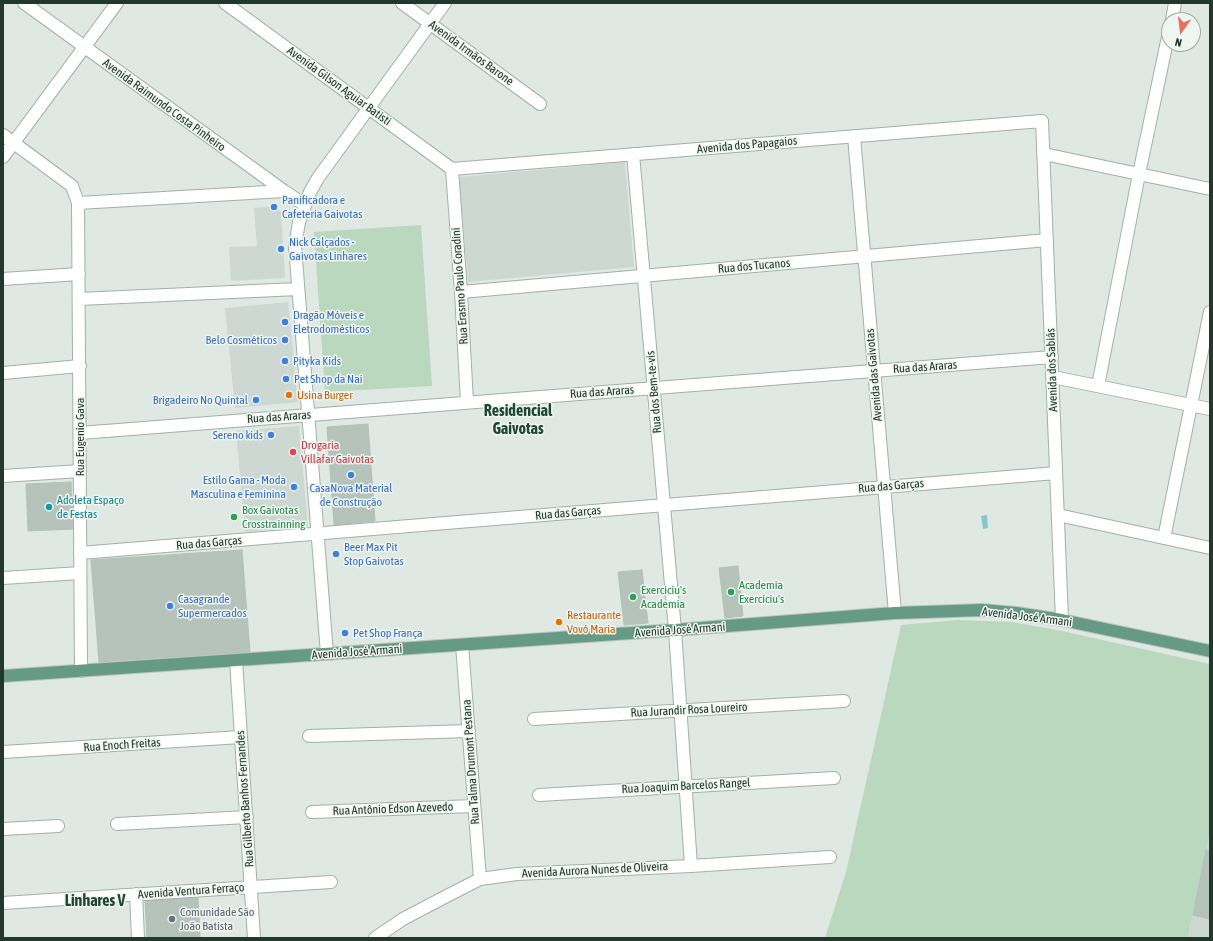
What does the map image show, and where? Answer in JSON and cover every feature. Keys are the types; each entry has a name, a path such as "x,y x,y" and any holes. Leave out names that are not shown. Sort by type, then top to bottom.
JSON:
{"main road":[{"name":"Avenida José Armani","path":"3,676 675,630 895,613 982,610 1016,613 1062,620 1210,651"}],"street":[{"name":"Avenida Raimundo Costa Pinheiro","path":"24,3 284,192 305,205"},
{"path":"3,157 117,3"},
{"name":"Avenida Gilson Aguiar Batisti","path":"225,3 452,169"},
{"name":"Avenida Irmãos Barone","path":"402,3 540,104"},
{"path":"327,654 295,246 299,222 305,205 318,178 445,3"},
{"path":"1098,386 1139,174 1165,52"},
{"name":"Avenida dos Papagaios","path":"452,169 1042,121"},
{"name":"Avenida dos Sabiás","path":"1042,121 1062,620"},
{"path":"3,135 72,186 78,203 284,192"},
{"name":"Avenida das Gaivotas","path":"854,136 895,613"},
{"name":"Rua dos Bem-te-vis","path":"633,154 675,630 691,866"},
{"path":"1044,154 1210,189"},
{"name":"Rua Erasmo Paulo Coradini","path":"452,169 462,292 466,402"},
{"name":"Rua Eugenio Gava","path":"78,203 81,671"},
{"name":"Rua dos Tucanos","path":"462,292 1047,240"},
{"path":"3,279 79,274"},
{"path":"79,299 298,289"},
{"path":"1164,538 1210,312"},
{"name":"Rua das Araras","path":"80,433 1052,357"},
{"path":"3,373 80,366"},
{"path":"1053,377 1210,409"},
{"path":"3,476 80,471"},
{"name":"Rua das Garças","path":"80,553 1056,473"},
{"path":"1058,515 1210,548"},
{"path":"3,578 80,573"},
{"name":"Rua Talma Drumont Pestana","path":"462,645 480,879"},
{"name":"Rua Gilberto Banhos Fernandes","path":"236,660 254,938"},
{"name":"Rua Jurandir Rosa Loureiro","path":"534,719 844,701"},
{"path":"309,736 468,731"},
{"name":"Rua Enoch Freitas","path":"3,752 241,737"},
{"name":"Rua Joaquim Barcelos Rangel","path":"539,795 834,778"},
{"name":"Rua Antônio Edson Azevedo","path":"312,812 474,806"},
{"path":"117,824 246,817"},
{"path":"3,830 58,826"},
{"name":"Avenida Aurora Nunes de Oliveira","path":"375,938 434,902 480,879 517,874 691,866 830,857"},
{"name":"Avenida Ventura Ferraço","path":"3,903 331,882"},
{"path":"136,894 138,938"}],"shaded area":[{"path":"625,162 634,267 468,282 459,177"},
{"path":"273,206 281,212 285,278 231,281 229,247 257,246 254,208"},
{"path":"288,302 298,402 235,408 225,308"},
{"path":"299,426 308,526 245,532 236,431"},
{"path":"1210,831 1210,938 1188,938 1193,915"}],"green space":[{"path":"421,225 432,386 325,392 314,232"},
{"path":"957,620 1012,622 1062,631 1210,664 1210,831 1188,938 825,938 846,872 901,625"}],"water":[{"path":"987,515 988,528 983,529 981,516"}],"building":[{"name":"CasaNova Material de Construção","path":"368,424 375,521 334,525 327,427"},
{"name":"Adoleta Espaço de Festas","path":"71,482 73,529 28,531 26,484"},
{"name":"Casagrande Supermercados","path":"242,550 250,652 99,662 91,560"},
{"name":"Academia Exercíciu's","path":"738,566 743,616 725,618 719,568"},
{"name":"Exercíciu's Academia","path":"642,570 648,623 624,625 618,572"},
{"path":"1206,850 1210,851 1210,919 1193,915"},
{"name":"Comunidade São João Batista","path":"198,898 200,938 147,938 145,901"}],"place":[{"name":"Panificadora e Cafeteria Gaivotas","path":"274,207"},
{"name":"Nick Calçados - Gaivotas Linhares","path":"281,249"},
{"name":"Dragão Móveis e Eletrodomésticos","path":"285,322"},
{"name":"Belo Cosméticos","path":"285,340"},
{"name":"Pityka Kids","path":"285,361"},
{"name":"Pet Shop da Nai","path":"286,379"},
{"name":"Usina Burger","path":"289,395"},
{"name":"Brigadeiro No Quintal","path":"256,400"},
{"name":"Sereno kids","path":"271,435"},
{"name":"Drogaria Villafar Gaivotas","path":"293,452"},
{"name":"CasaNova Material de Construção","path":"351,475"},
{"name":"Estilo Gama - Moda Masculina e Feminina","path":"294,487"},
{"name":"Adoleta Espaço de Festas","path":"49,507"},
{"name":"Box Gaivotas Crosstrainning","path":"234,517"},
{"name":"Beer Max Pit Stop Gaivotas","path":"336,554"},
{"name":"Academia Exercíciu's","path":"731,592"},
{"name":"Exercíciu's Academia","path":"633,597"},
{"name":"Casagrande Supermercados","path":"170,606"},
{"name":"Restaurante Vovó Maria","path":"559,622"},
{"name":"Pet Shop França","path":"345,633"},
{"name":"Comunidade São João Batista","path":"172,919"}],"district":[{"name":"Residencial Gaivotas","path":"518,420"},
{"name":"Linhares V","path":"95,901"}]}
